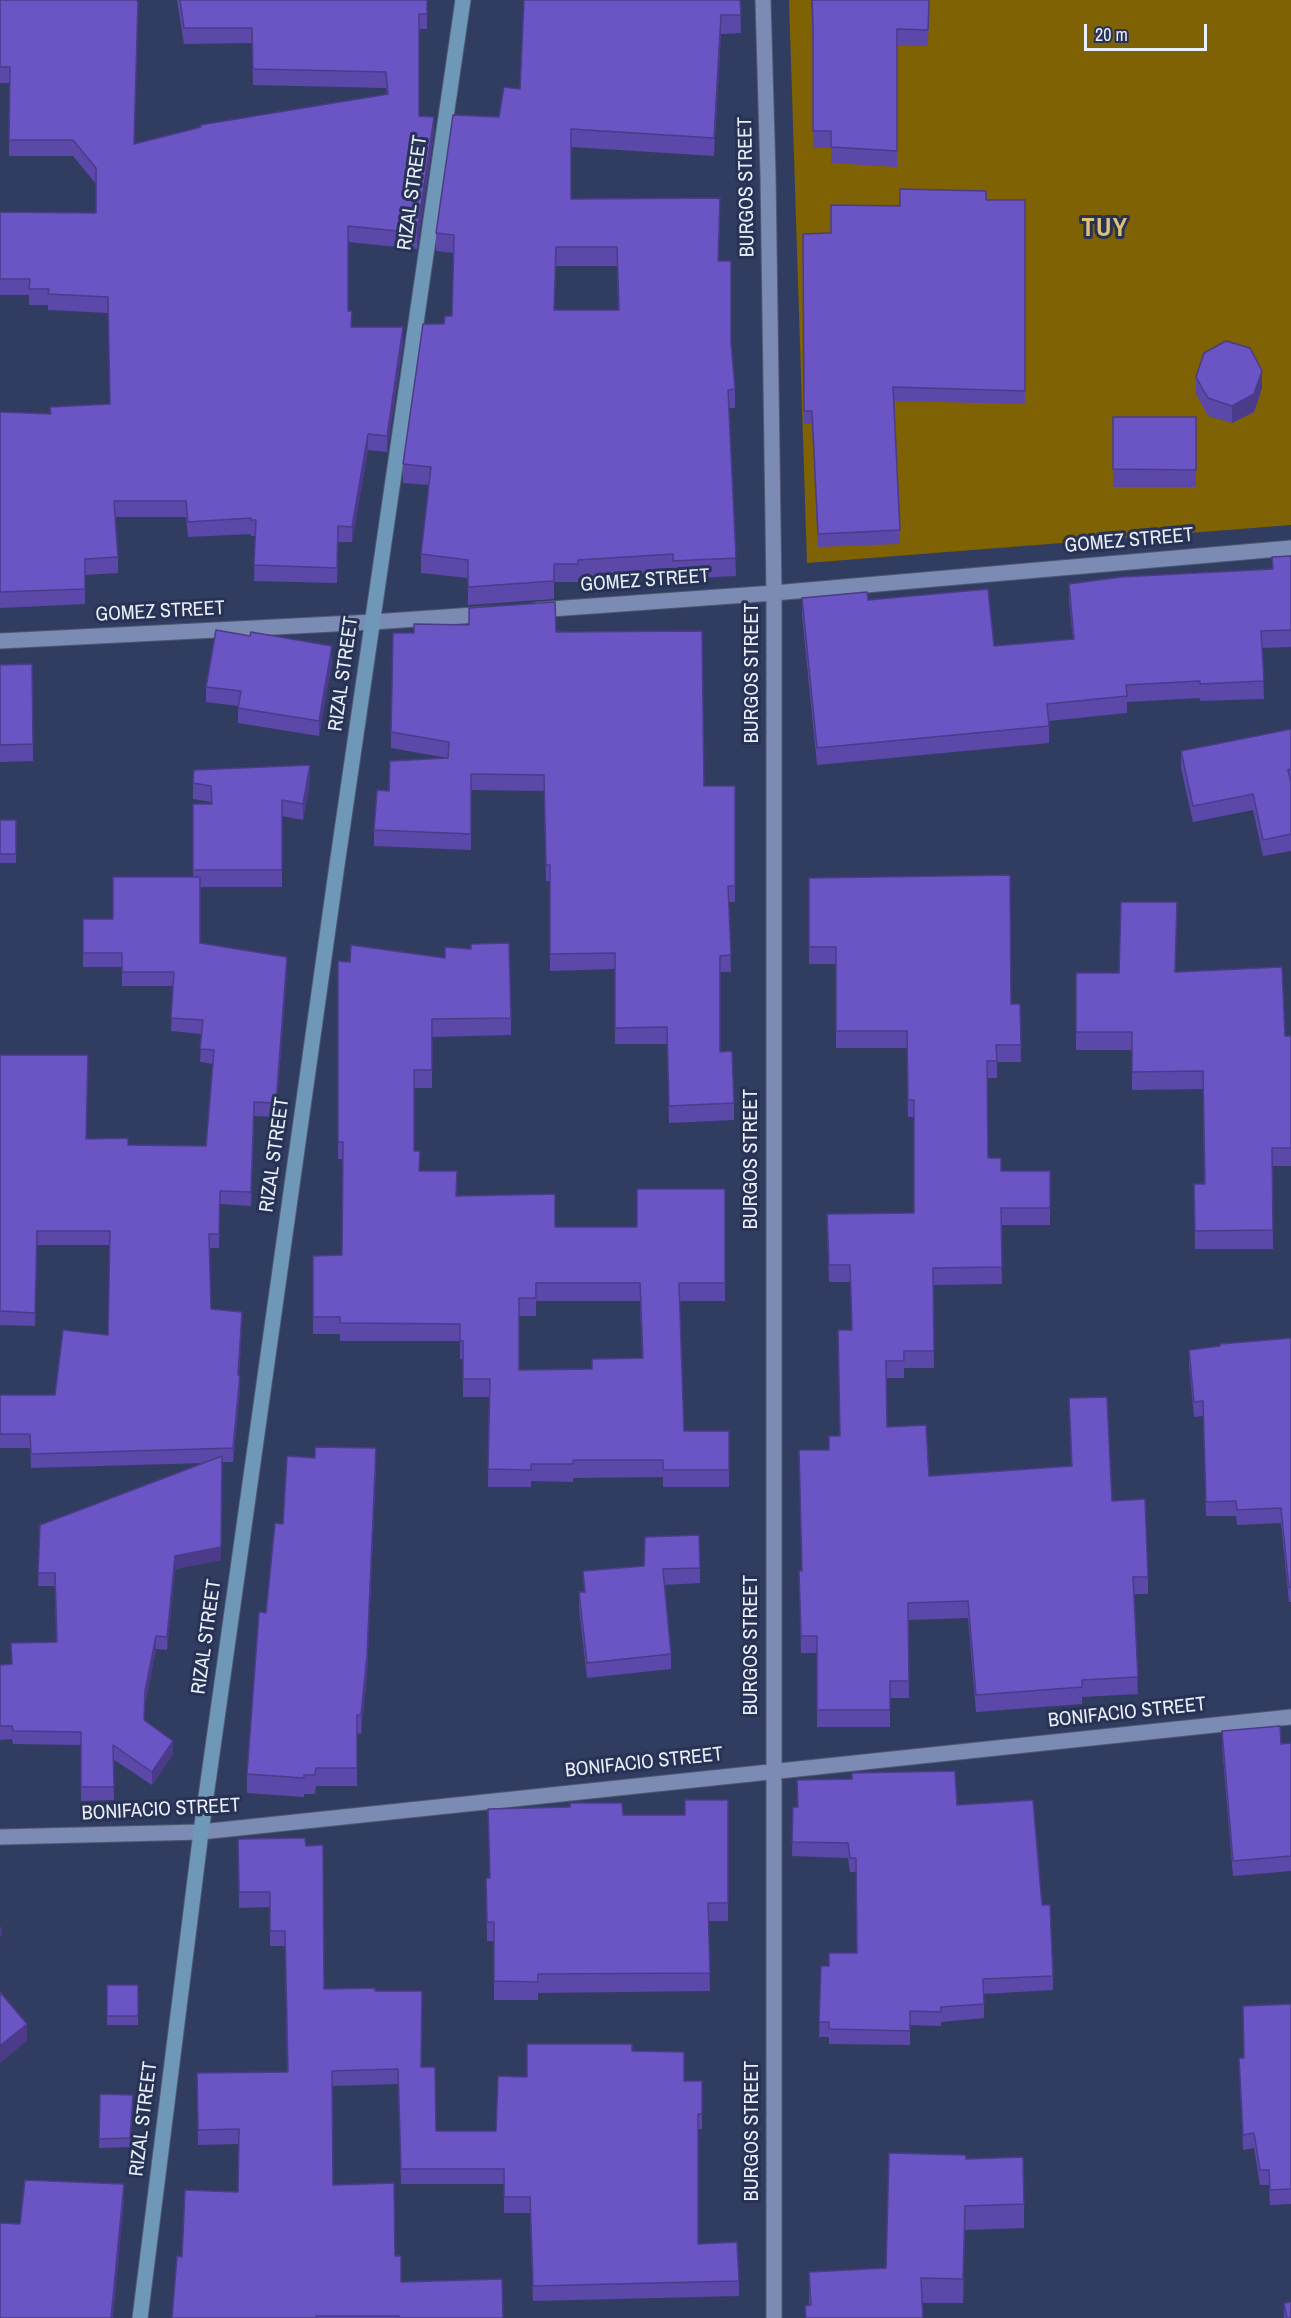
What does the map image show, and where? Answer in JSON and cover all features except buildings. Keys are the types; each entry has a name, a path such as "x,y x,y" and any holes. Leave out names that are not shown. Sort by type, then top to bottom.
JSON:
{"main road":[{"name":"RIZAL STREET","path":"140,2318 201,1832 463,0"}],"street":[{"name":"BURGOS STREET","path":"763,0 774,593 774,2318"},
{"name":"GOMEZ STREET","path":"526,611 774,593 1291,548"},
{"name":"GOMEZ STREET","path":"0,641 373,622 502,613"},
{"name":"BONIFACIO STREET","path":"0,1838 201,1832 1291,1717"}],"shaded area":[{"path":"789,0 1291,0 1291,525 807,563"}],"district":[{"name":"TUY","path":"1105,229"}]}
